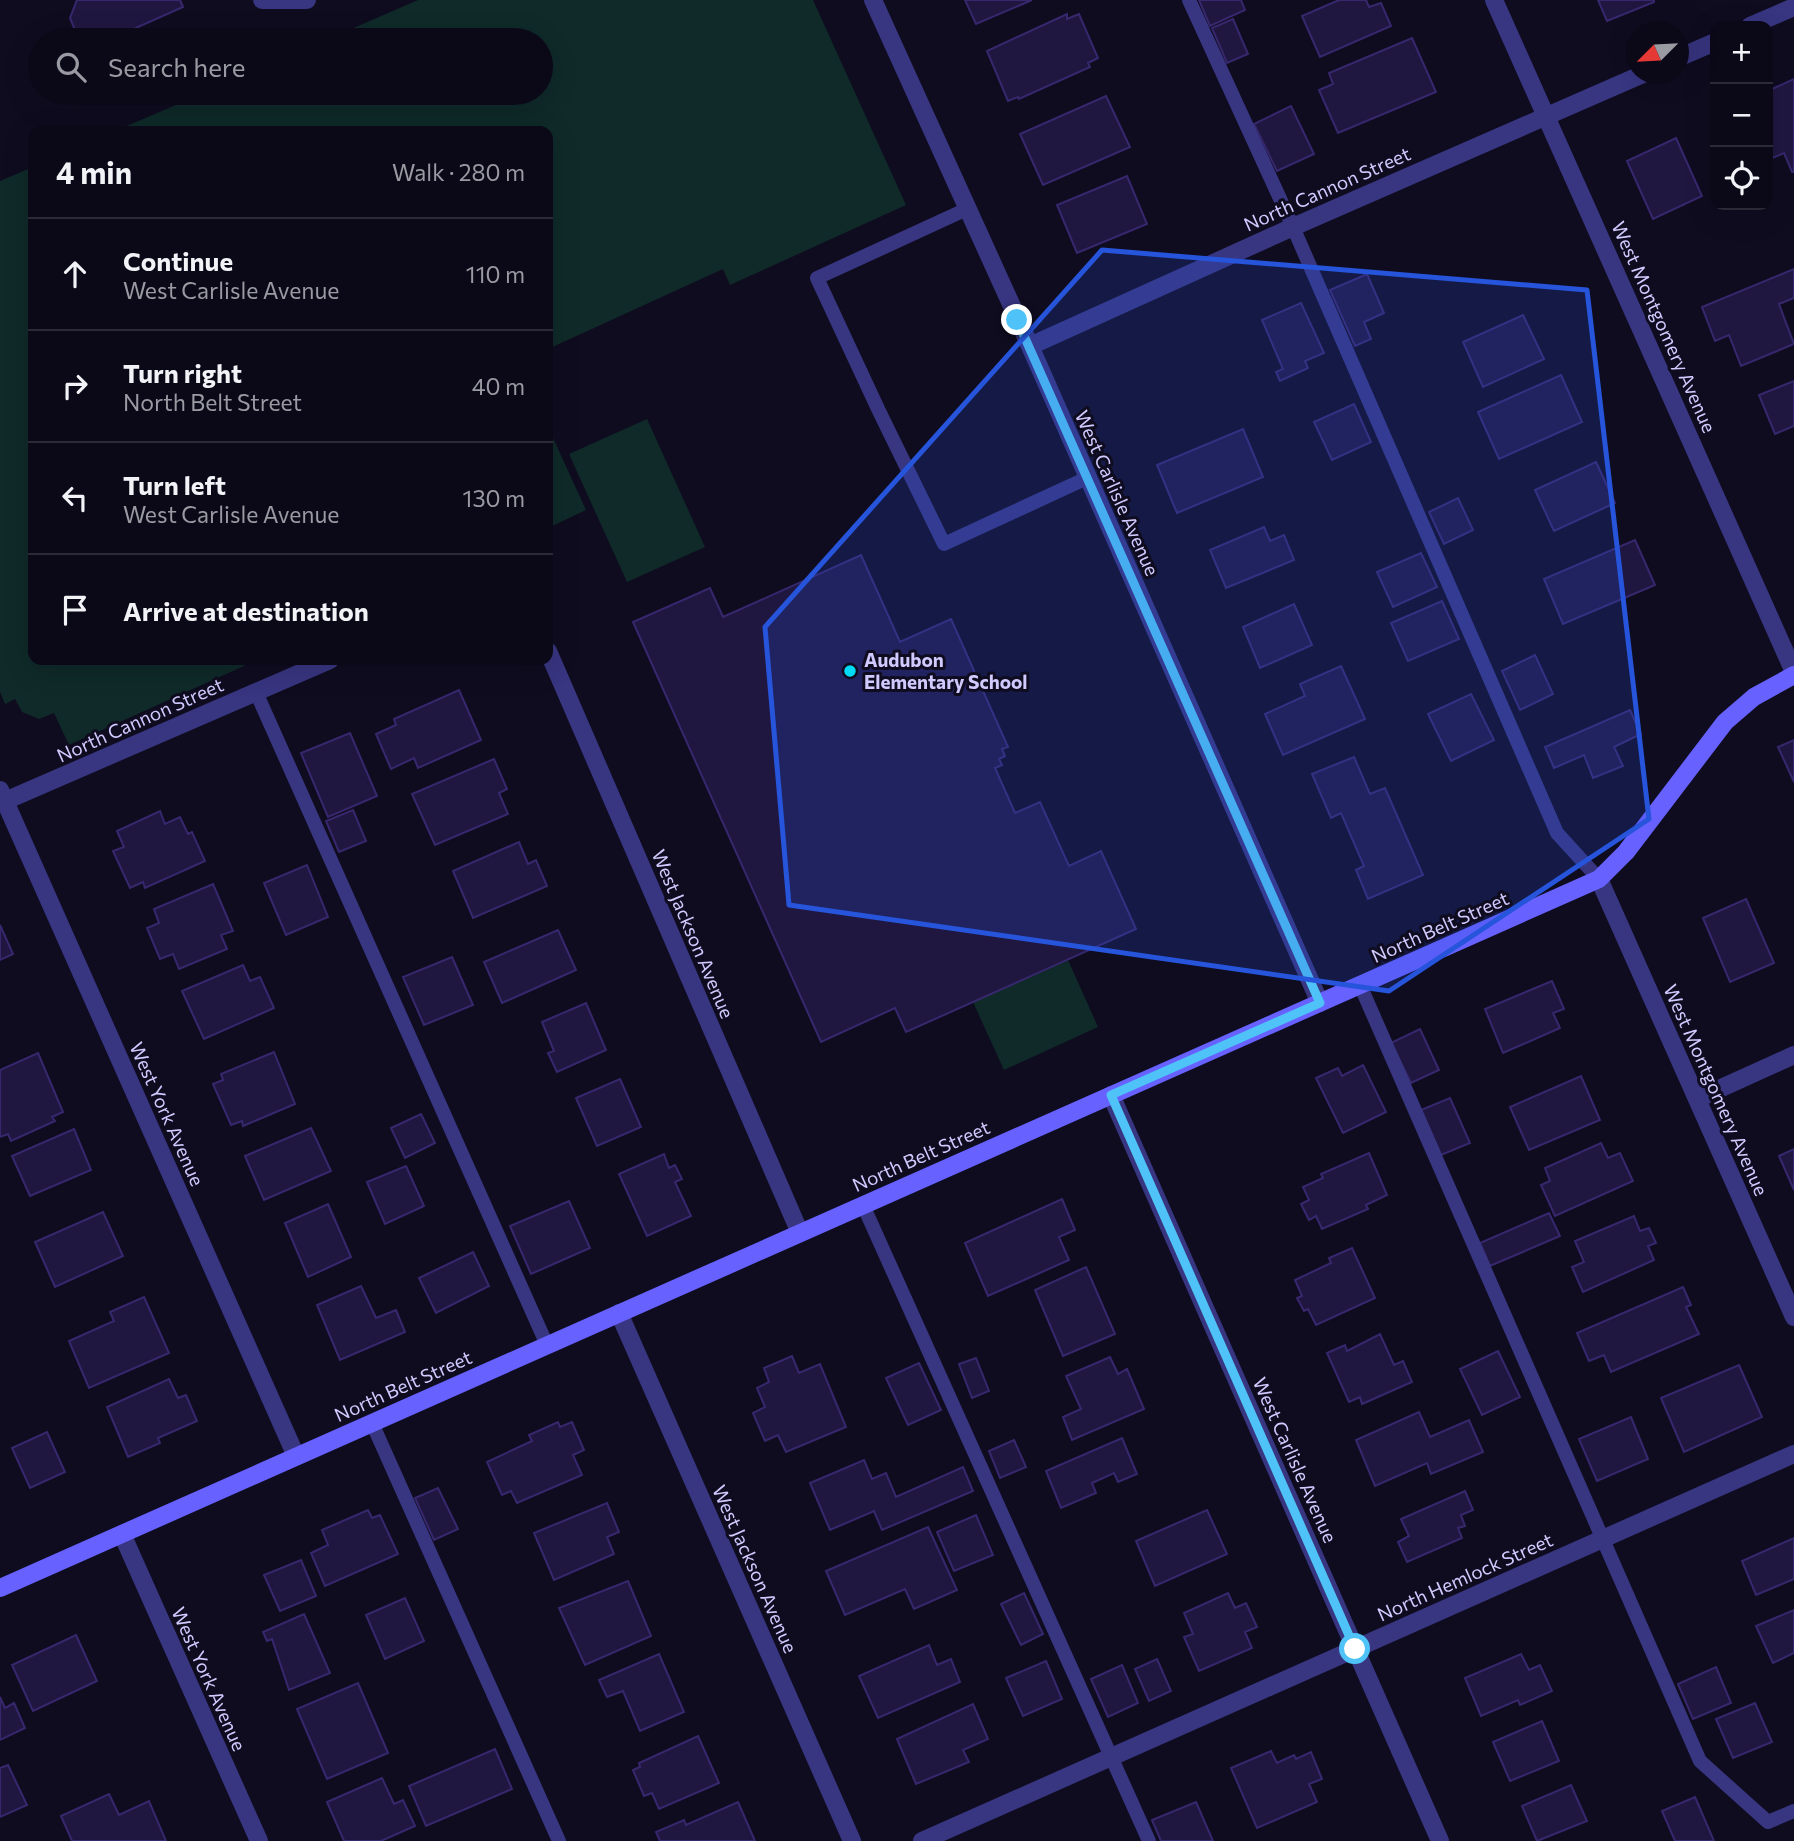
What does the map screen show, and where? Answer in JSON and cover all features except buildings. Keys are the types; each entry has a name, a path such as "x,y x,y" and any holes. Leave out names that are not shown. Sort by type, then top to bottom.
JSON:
{"street":[{"path":"263,1 307,0"},
{"name":"West Carlisle Avenue","path":"873,0 1030,346 1320,1003"},
{"name":"West Montgomery Avenue","path":"1494,0 1794,674"},
{"path":"1762,21 1794,7"},
{"path":"1689,53 1710,44"},
{"name":"North Cannon Street","path":"1030,346 1626,81"},
{"name":"West Jackson Avenue","path":"553,663 800,1233"},
{"name":"North Cannon Street","path":"3,796 318,665"},
{"name":"North Belt Street","path":"0,1588 1599,879 1626,852 1725,722 1754,697 1794,674"},
{"name":"West York Avenue","path":"3,796 296,1457"},
{"name":"West Montgomery Avenue","path":"1599,879 1794,1317"},
{"path":"1697,1098 1794,1055"},
{"name":"West Carlisle Avenue","path":"1111,1095 1440,1841"},
{"name":"West Jackson Avenue","path":"619,1313 852,1841"},
{"name":"North Hemlock Street","path":"922,1841 1794,1454"},
{"name":"West York Avenue","path":"122,1534 259,1841"}],"lane":[{"path":"1189,0 1293,227 1557,833 1599,879"},
{"path":"967,209 817,278 944,544 1087,478"},
{"path":"256,692 547,1345"},
{"path":"1360,985 1699,1761 1768,1822 1794,1811"},
{"path":"863,1205 1149,1841"},
{"path":"372,1423 559,1841"}],"highlighted area":[{"path":"1102,250 1587,290 1649,819 1389,991 789,905 765,627"}],"green space":[{"path":"418,0 813,0 906,205 730,285 723,269 553,347 553,126 127,126 176,105 553,105 553,28 354,28"},
{"path":"28,169 28,665 246,665 69,745 54,713 39,719 22,712 15,699 5,704 0,692 0,181"},
{"path":"647,419 705,547 627,582 569,454"},
{"path":"553,438 586,510 553,526"},
{"path":"1068,960 1098,1027 1004,1070 973,1002"}],"place":[{"name":"Audubon Elementary School","path":"850,671"}],"route":[{"path":"1017,320 1320,1003 1111,1095 1355,1649"}]}
